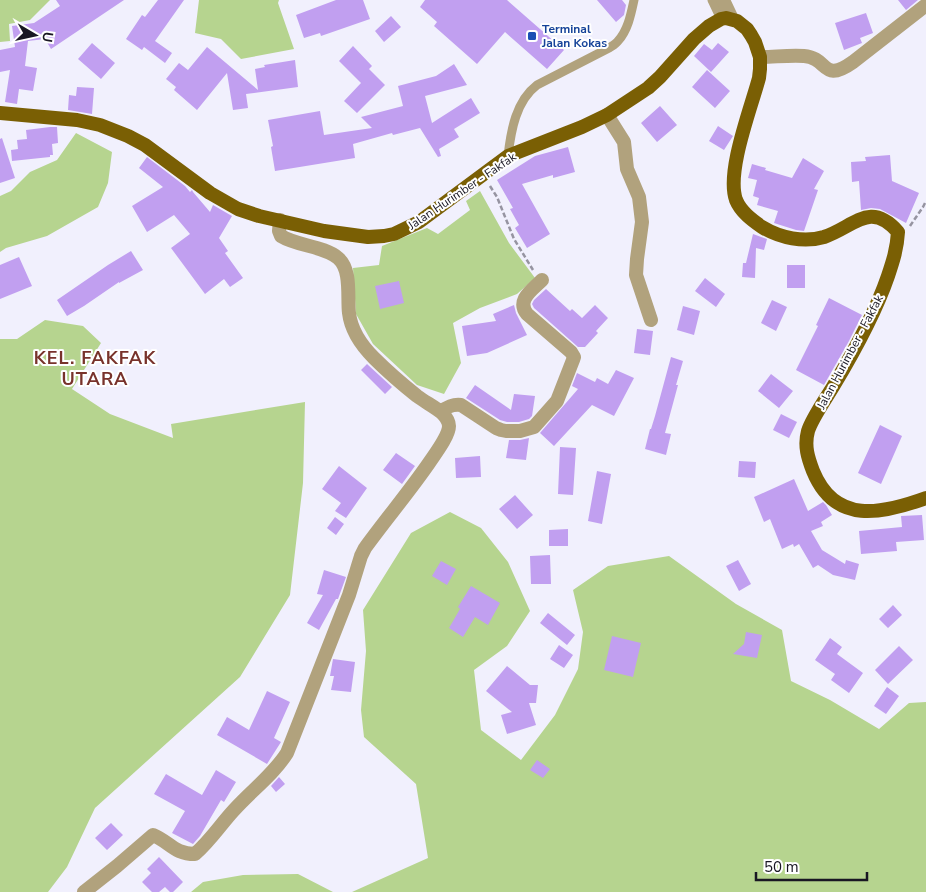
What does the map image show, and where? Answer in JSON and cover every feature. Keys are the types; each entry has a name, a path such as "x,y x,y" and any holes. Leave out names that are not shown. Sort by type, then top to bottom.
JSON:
{"main road":[{"name":"Jalan Hurimber - Fakfak","path":"0,113 77,120 100,125 128,136 210,193 238,209 259,216 324,231 368,237 384,236 394,234 419,222 508,156 582,127 607,115 648,88 694,39 709,26 726,19"},
{"path":"726,19 740,23 751,34 760,57 759,78 735,166 734,192 740,207 751,220 776,234 803,240 823,237 860,219 869,217 884,219 898,232"},
{"name":"Jalan Hurimber - Fakfak","path":"898,232 896,252 883,290 871,318 839,378 811,424 806,447 817,480 823,490 839,504 847,508 880,511 926,498"}],"street":[{"path":"723,0 726,19"},
{"path":"760,57 804,56 818,61 828,70 841,70 926,5"},
{"path":"607,115 624,142 628,172 639,197 642,222 636,275 651,320"},
{"path":"84,892 153,835 177,851 195,854 234,810 281,763 287,753 346,603 361,556 440,447 448,430 448,422 441,412 400,383 363,345 355,332 349,314 347,280 339,260 327,252 281,236 279,231 280,220"},
{"path":"441,412 446,408 460,404 496,428 506,431 520,431 534,428 554,406 574,357 572,352 527,314 523,308 524,299 542,280"}],"lane":[{"path":"508,156 516,114 524,98 537,85 609,48 618,41 626,28 634,0"},
{"path":"712,0 726,19"}],"path":[{"path":"483,174 497,197 514,239 534,271 542,280"},
{"path":"898,232 912,225 926,200"}],"green space":[{"path":"0,0 50,0 30,20 9,24 10,41 0,42"},
{"path":"199,0 279,0 278,3 294,49 241,59 221,39 195,33"},
{"path":"76,133 112,152 108,183 98,207 47,236 6,248 0,252 0,196 11,191 30,172 57,160"},
{"path":"480,191 509,243 535,278 517,294 480,308 453,323 461,363 444,394 417,385 373,344 356,314 353,268 379,265 382,246 427,228 438,234 470,210 466,201"},
{"path":"45,320 83,326 101,343 72,389 110,414 173,438 171,424 305,402 303,483 290,595 240,677 95,808 67,867 48,892 0,892 0,339 17,339"},
{"path":"450,512 481,528 508,562 530,611 507,646 474,670 481,730 521,760 555,715 578,669 583,632 573,590 608,566 669,556 736,604 782,630 791,681 830,700 879,729 909,703 926,702 926,892 352,892 428,858 416,784 364,737 361,710 366,651 363,610 411,533"},
{"path":"298,874 333,892 191,892 203,882 243,875"}],"building":[{"path":"56,0 124,0 51,49 45,39 28,41 25,66 37,68 33,91 19,89 17,104 5,102 10,70 0,72 0,50 15,47 12,26 34,23 60,6"},
{"path":"158,0 184,0 155,41 172,53 165,63 144,47 142,50 126,39 142,15 145,17"},
{"path":"336,0 363,0 370,19 321,36 320,33 304,38 296,15"},
{"path":"425,0 507,0 564,50 547,69 505,32 477,64 434,26 437,22 420,7"},
{"path":"597,0 622,0 626,5 624,15 616,22"},
{"path":"898,0 918,0 906,10"},
{"path":"866,13 873,33 860,38 862,43 844,50 835,23"},
{"path":"391,16 401,27 384,42 375,31"},
{"path":"92,43 115,63 101,79 78,59"},
{"path":"718,43 729,52 711,72 694,56 704,44 712,50"},
{"path":"353,46 372,66 369,69 385,85 357,113 344,101 361,83 339,61"},
{"path":"207,47 258,90 255,69 265,67 264,65 295,60 298,87 246,94 248,108 233,110 227,73 197,110 174,90 176,87 166,79 179,63 188,70"},
{"path":"454,64 467,85 425,96 432,123 471,98 480,113 454,129 459,137 439,149 441,156 438,157 420,128 393,135 392,133 353,144 355,158 275,171 268,120 320,111 324,135 372,128 361,117 403,106 398,86 436,76"},
{"path":"707,70 730,91 715,108 692,87"},
{"path":"77,87 94,88 92,114 68,110 69,95 76,96"},
{"path":"660,106 677,125 657,142 641,123"},
{"path":"718,126 733,136 724,150 709,141"},
{"path":"57,127 58,143 52,144 53,155 50,155 50,157 12,161 11,150 18,149 17,140 27,139 26,130"},
{"path":"2,138 15,178 0,183 0,139"},
{"path":"568,147 575,172 553,178 553,175 522,184 550,234 527,248 515,228 519,225 510,209 513,208 497,180 535,156"},
{"path":"890,155 892,181 919,193 906,223 880,209 861,210 859,181 852,182 851,162 866,161 865,157"},
{"path":"147,157 190,192 192,190 210,212 213,205 232,216 219,238 228,251 225,253 243,278 230,287 224,279 205,294 171,248 190,234 174,215 147,232 132,206 163,187 139,168"},
{"path":"803,158 824,171 814,189 818,190 804,231 774,223 778,211 757,205 759,198 753,196 757,180 748,178 752,164 792,178"},
{"path":"753,234 767,239 764,250 756,248 755,278 742,277 743,263 746,263"},
{"path":"131,251 143,270 119,282 67,316 57,300"},
{"path":"19,257 32,286 0,299 0,265"},
{"path":"787,265 805,265 805,288 787,288"},
{"path":"705,278 725,294 716,307 695,291"},
{"path":"399,281 404,303 380,309 375,286"},
{"path":"546,289 570,311 572,309 582,318 595,305 608,318 585,347 578,347 534,308 532,304 534,300"},
{"path":"829,298 862,315 824,385 796,370 818,326 816,325"},
{"path":"772,300 787,307 776,331 761,323"},
{"path":"514,305 527,335 487,353 467,356 462,326 496,321 493,314"},
{"path":"683,306 700,311 694,335 677,330"},
{"path":"637,329 653,331 650,355 634,353"},
{"path":"671,357 683,361 665,433 671,434 666,455 645,449"},
{"path":"367,364 392,387 385,394 361,370"},
{"path":"616,370 634,378 614,416 592,405 554,446 540,433 578,389 572,386 577,373 595,382 597,378 608,384"},
{"path":"771,374 793,391 779,408 758,391"},
{"path":"475,385 511,410 514,394 535,396 532,416 519,422 500,420 466,398"},
{"path":"781,414 797,422 789,438 773,430"},
{"path":"880,425 902,436 881,484 858,473"},
{"path":"529,438 526,460 506,458 509,440"},
{"path":"560,447 576,448 573,495 558,494"},
{"path":"396,453 415,466 402,484 383,470"},
{"path":"480,456 481,477 456,478 455,458"},
{"path":"739,461 756,462 755,478 738,477"},
{"path":"339,466 367,488 346,518 335,511 341,503 322,489"},
{"path":"597,471 611,474 602,524 588,521"},
{"path":"794,479 808,511 823,502 826,505 832,515 821,522 823,526 811,531 822,550 845,564 846,560 859,564 855,580 833,575 818,565 813,568 799,544 794,547 793,544 782,549 770,519 764,522 754,497"},
{"path":"515,495 533,515 517,529 499,509"},
{"path":"922,515 924,540 896,542 897,551 861,554 859,531 902,527 901,516"},
{"path":"335,517 344,524 336,535 327,528"},
{"path":"568,529 568,546 549,546 549,530"},
{"path":"550,555 551,584 531,584 530,556"},
{"path":"738,560 751,584 739,591 726,566"},
{"path":"441,561 456,569 447,585 432,576"},
{"path":"324,570 346,577 338,599 336,599 319,630 307,623 323,595 317,594"},
{"path":"471,586 500,603 488,625 475,617 463,637 449,628 460,609 458,607"},
{"path":"893,605 902,615 888,628 879,619"},
{"path":"548,613 575,635 567,645 540,623"},
{"path":"746,632 762,635 757,658 733,654 744,644"},
{"path":"612,636 641,643 633,677 604,670"},
{"path":"830,638 842,647 837,654 863,673 849,693 831,680 835,674 815,660"},
{"path":"559,645 573,655 564,668 550,659"},
{"path":"899,646 913,660 888,684 875,670"},
{"path":"333,659 355,662 351,692 331,690 334,676 330,676"},
{"path":"507,666 530,685 538,685 536,703 529,703 536,725 507,734 501,715 512,712 486,691"},
{"path":"887,687 899,696 886,714 874,706"},
{"path":"267,691 290,702 274,738 281,742 267,764 217,735 227,717 249,730"},
{"path":"537,760 550,769 543,778 530,770"},
{"path":"216,770 236,782 224,802 221,800 200,836 193,844 172,833 185,811 154,794 166,774 202,795"},
{"path":"279,777 285,784 276,792 271,786"},
{"path":"111,823 123,835 107,850 95,838"},
{"path":"159,857 183,882 173,892 170,892 165,887 159,892 152,892 142,882 151,873 147,869"}],"place":[{"name":"Terminal Jalan Kokas","path":"532,36"}],"district":[{"name":"KEL. FAKFAK UTARA","path":"95,368"}]}
